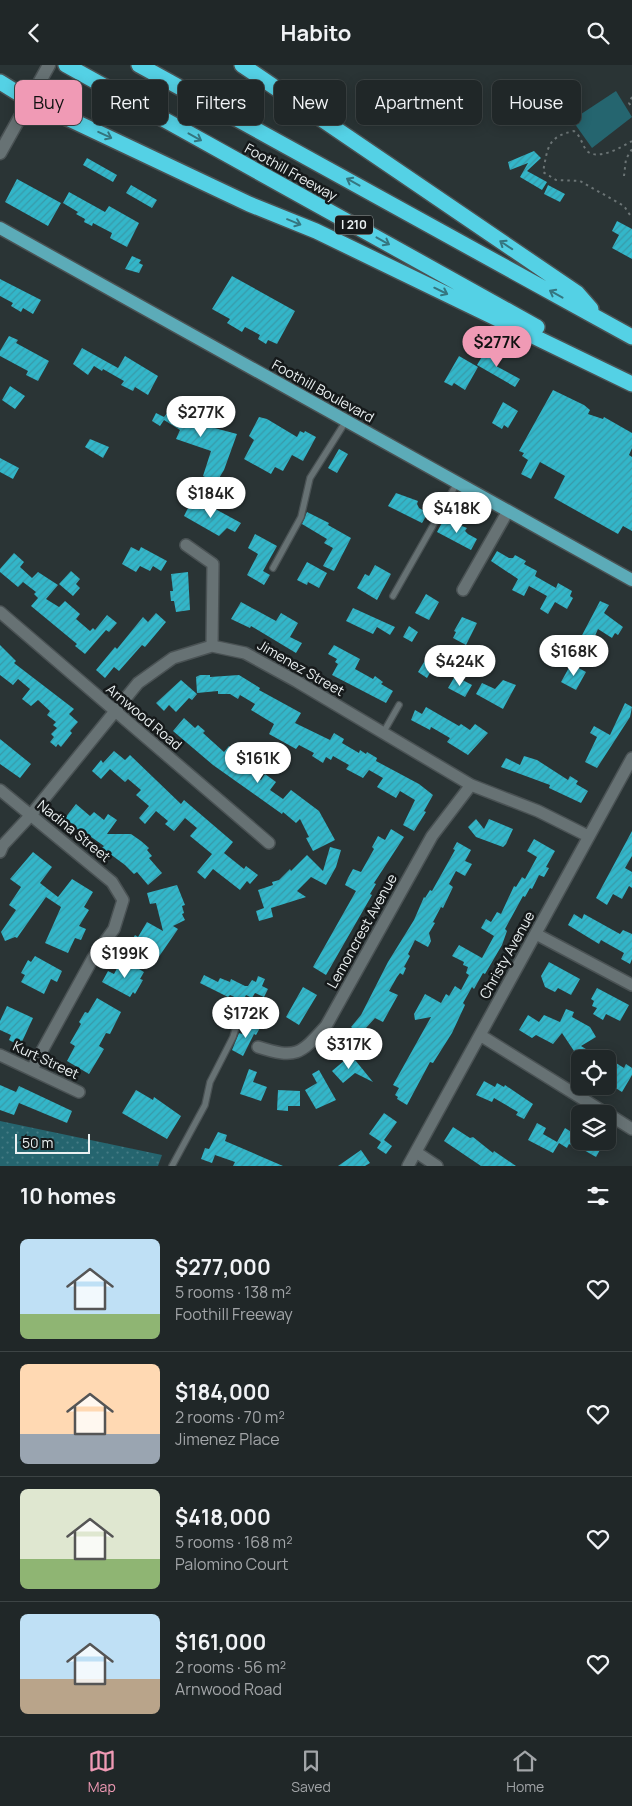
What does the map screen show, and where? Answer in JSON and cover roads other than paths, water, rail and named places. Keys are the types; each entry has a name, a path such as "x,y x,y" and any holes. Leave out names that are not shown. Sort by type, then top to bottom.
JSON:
{"highway":[{"name":"Foothill Freeway","path":"139,65 599,317 632,337"},
{"path":"242,65 577,293 599,317"},
{"name":"Foothill Freeway","path":"71,68 632,382"},
{"path":"0,82 15,91"},
{"path":"82,125 249,204 316,231 632,382"}],"main road":[{"name":"Foothill Boulevard","path":"0,228 632,581"}],"street":[{"path":"40,80 49,65"},
{"path":"0,153 15,125"},
{"path":"463,590 508,511"},
{"path":"186,545 213,564 212,646"},
{"name":"Arnwood Road","path":"0,612 115,713 269,843"},
{"name":"Jimenez Street","path":"0,852 3,845 30,816 138,683 173,657 212,646 245,653 471,785 538,811 588,836"},
{"name":"Christy Avenue","path":"408,1166 632,758"},
{"name":"Lemoncrest Avenue","path":"258,1047 283,1055 305,1049 326,1026 432,836 471,785"},
{"name":"Nadina Street","path":"0,790 112,882 124,900 114,929 93,958 32,1069"},
{"path":"536,933 632,985"},
{"path":"480,1035 593,1105"},
{"name":"Kurt Street","path":"0,1055 79,1092"},
{"path":"616,1119 632,1129"},
{"path":"416,1152 437,1166"}],"lane":[{"path":"273,568 300,517 310,478 346,421"},
{"path":"393,596 457,483"},
{"path":"383,733 399,705"},
{"path":"172,1166 205,1105 210,1082 233,1037 236,1027 229,1006"}]}
